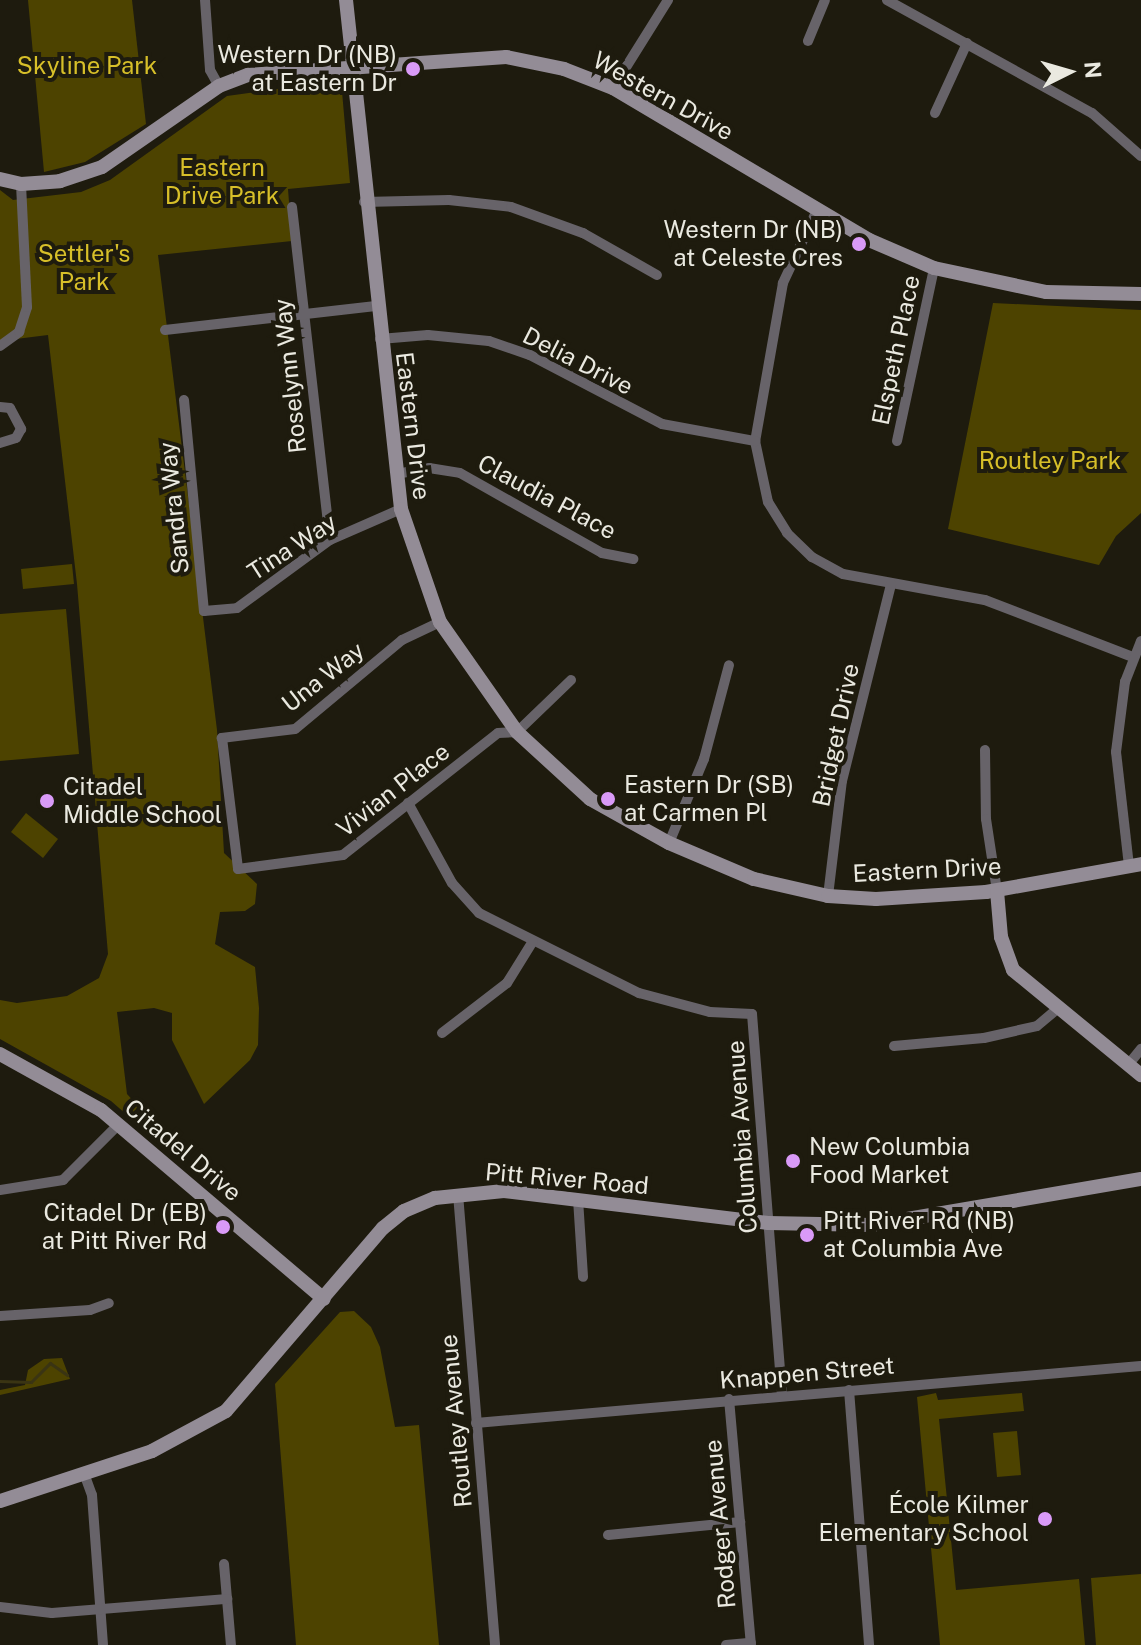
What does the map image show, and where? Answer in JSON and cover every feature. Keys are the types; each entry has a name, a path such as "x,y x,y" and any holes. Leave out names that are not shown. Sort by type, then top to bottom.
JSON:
{"street":[{"path":"205,0 210,70 219,86"},
{"name":"Eastern Drive","path":"346,0 364,202 401,509 440,622 517,732 590,799 669,843 754,879 828,896 876,899 997,891 1135,865"},
{"path":"613,88 668,0"},
{"path":"808,41 825,0"},
{"path":"887,0 1092,113 1141,156"},
{"path":"935,113 967,43"},
{"name":"Western Drive","path":"0,179 21,184 60,181 102,167 219,86 248,75 353,64 506,57 564,69 613,88 817,210 934,268 1008,287 1141,294"},
{"path":"0,346 19,332 27,307 21,184"},
{"path":"364,202 449,200 511,207 583,233 657,275"},
{"name":"Roselynn Way","path":"292,207 330,540"},
{"path":"817,210 783,283 755,441 768,502 787,533 812,557 843,574 985,600 1133,657"},
{"name":"Elspeth Place","path":"897,441 934,268"},
{"path":"165,330 376,306"},
{"name":"Delia Drive","path":"380,339 428,335 489,341 530,355 662,424 755,441"},
{"name":"Sandra Way","path":"184,400 204,611"},
{"path":"0,407 10,408 21,429 16,438 0,443"},
{"name":"Claudia Place","path":"396,474 429,468 460,473 602,553 633,559"},
{"name":"Tina Way","path":"204,611 237,608 330,540 401,509"},
{"name":"Bridget Drive","path":"828,896 842,781 891,584"},
{"name":"Una Way","path":"238,869 222,738 295,729 402,640 440,622"},
{"path":"1135,865 1116,752 1133,657 1141,641"},
{"path":"669,843 704,759 729,665"},
{"path":"517,732 571,680"},
{"name":"Vivian Place","path":"238,869 343,855 498,733 517,732"},
{"path":"985,750 986,819 1006,957 1022,981 1141,1075"},
{"name":"Columbia Avenue","path":"408,803 452,883 479,913 639,993 710,1012 752,1014 782,1394"},
{"path":"442,1033 507,983 533,941"},
{"path":"894,1046 1024,1029 1037,1026 1056,1010"},
{"path":"1128,1065 1141,1049"},
{"name":"Citadel Drive","path":"0,1054 79,1096 119,1124 324,1299"},
{"path":"0,1190 63,1180 119,1124"},
{"name":"Pitt River Road","path":"0,1501 85,1476 152,1451 226,1411 390,1221 420,1203 458,1194 504,1191 768,1223 893,1223 1141,1179"},
{"name":"Routley Avenue","path":"458,1194 495,1645"},
{"path":"578,1199 583,1277"},
{"path":"0,1316 90,1310 109,1303"},
{"name":"Knappen Street","path":"476,1423 782,1394 1141,1366"},
{"path":"849,1390 869,1645"},
{"name":"Rodger Avenue","path":"729,1399 751,1644"},
{"path":"85,1476 92,1495 103,1645"},
{"path":"608,1535 740,1522"},
{"path":"224,1564 231,1645"},
{"path":"0,1607 47,1613 227,1599"},
{"path":"726,1645 751,1644"}],"green space":[{"name":"Skyline Park","path":"28,0 132,0 146,124 85,162 44,172"},
{"name":"Settler's Park","path":"341,80 350,183 288,189 292,241 158,255 217,730 224,853 257,884 255,904 245,911 220,912 215,944 255,967 259,1008 258,1045 250,1060 204,1104 172,1040 172,1013 154,1008 117,1012 127,1094 157,1127 150,1135 111,1101 0,1039 0,1000 17,1003 67,996 99,978 108,954 77,584 48,335 0,341 0,190 13,200 81,192 110,180 227,96"},
{"name":"Routley Park","path":"993,303 1141,310 1141,513 1116,536 1099,565 948,529"},
{"path":"72,564 74,584 23,589 21,569"},
{"path":"66,609 79,754 0,761 0,614"},
{"path":"26,813 58,839 43,858 11,832"},
{"path":"354,1311 371,1327 380,1347 395,1427 419,1425 439,1645 296,1645 275,1384 340,1312"},
{"path":"62,1358 70,1379 0,1395 0,1390 25,1385 28,1370 44,1359"},
{"path":"936,1393 938,1400 1022,1393 1024,1411 939,1419 956,1590 1079,1579 1085,1645 940,1645 917,1397"},
{"path":"1017,1431 1021,1475 997,1477 993,1433"},
{"path":"1141,1574 1141,1645 1096,1645 1091,1578"}],"waterway":[{"path":"0,1381 31,1382 50,1363 67,1375"}],"place":[{"name":"Western Dr (NB) at Eastern Dr","path":"413,69"},
{"name":"Western Dr (NB) at Celeste Cres","path":"859,244"},
{"name":"Eastern Dr (SB) at Carmen Pl","path":"608,799"},
{"name":"Citadel Middle School","path":"47,801"},
{"name":"New Columbia Food Market","path":"793,1161"},
{"name":"Citadel Dr (EB) at Pitt River Rd","path":"223,1227"},
{"name":"Pitt River Rd (NB) at Columbia Ave","path":"807,1235"},
{"name":"École Kilmer Elementary School","path":"1045,1519"}],"park label":[{"name":"Eastern Drive Park","path":"222,182"}]}
